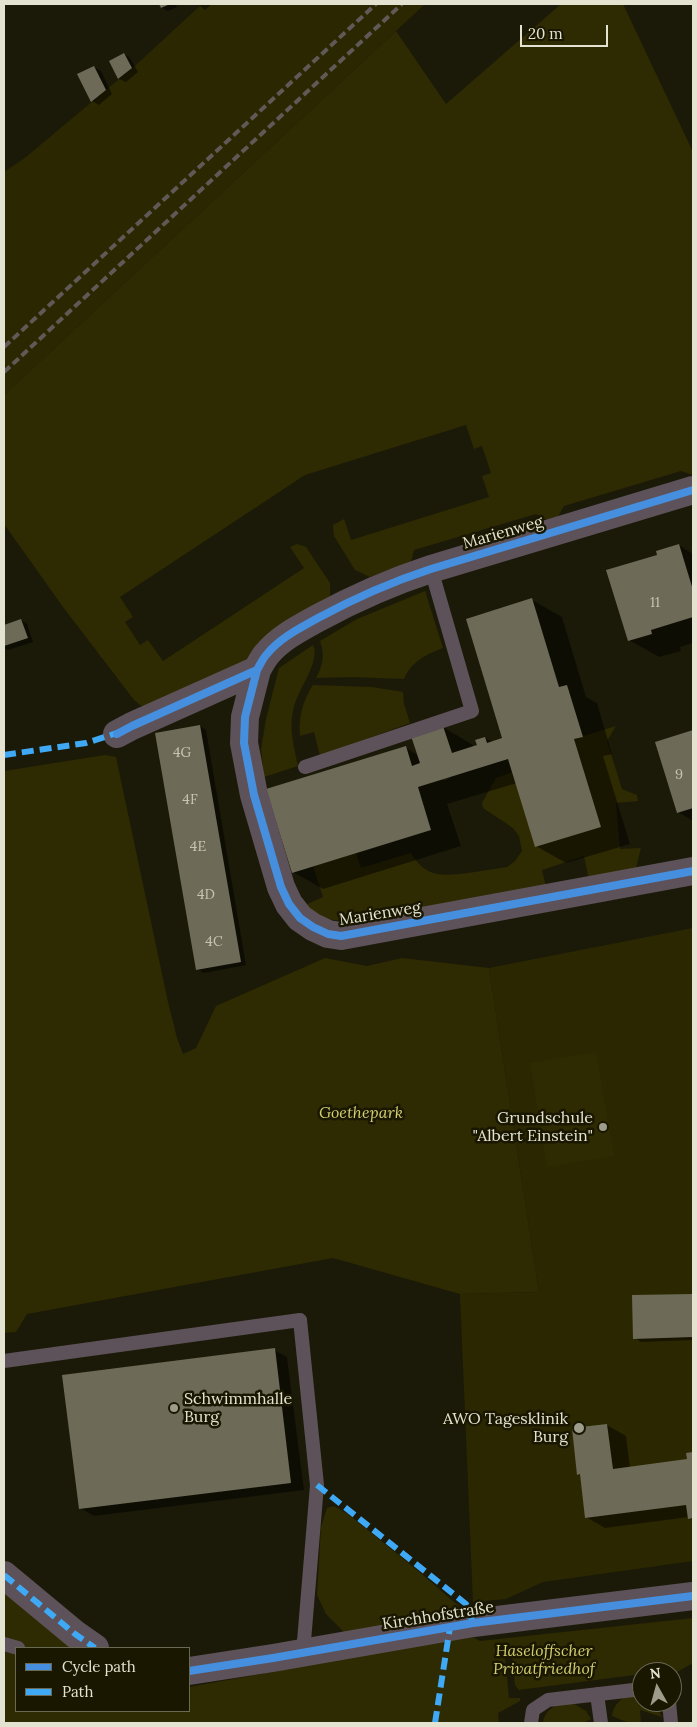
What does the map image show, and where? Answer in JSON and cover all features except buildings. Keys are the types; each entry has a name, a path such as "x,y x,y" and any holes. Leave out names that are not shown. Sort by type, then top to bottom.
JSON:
{"street":[{"name":"Marienweg","path":"693,490 392,582 355,598 305,625 279,642 266,655 257,670 245,717 244,743 254,795 281,887 300,918 328,934 340,936 693,871"},
{"path":"117,734 257,670"},
{"path":"4,1575 75,1634 94,1647"},
{"name":"Kirchhofstraße","path":"190,1671 473,1623 693,1596"}],"lane":[{"path":"305,767 472,711 431,569"},
{"path":"4,1361 300,1320 317,1486 303,1653"},
{"path":"531,1723 533,1710 548,1700 632,1690"},
{"path":"597,1694 601,1723"}],"shaded area":[{"path":"202,4 425,4 4,395 4,172 26,157 136,65"},
{"path":"693,928 693,1561 543,1582 506,1599 473,1602 460,1294 539,1292 489,968"}],"green space":[{"path":"561,4 623,4 693,152 693,475 681,471 564,506 556,520 551,522 536,514 414,550 411,562 370,577 355,570 334,536 333,525 344,519 351,540 489,497 482,476 491,473 482,446 474,449 466,425 305,475 120,597 133,617 125,622 140,645 148,640 163,661 304,568 290,547 297,544 306,547 330,583 330,600 250,659 147,707 140,705 134,700 63,607 4,524 4,395 396,31 446,104"},
{"path":"425,591 443,648 420,659 404,679 316,678 322,660 320,641 357,619"},
{"path":"313,645 315,652 314,660 295,703 292,718 292,739 298,766 264,777 261,749 266,719 279,668"},
{"path":"313,685 372,687 403,692 404,704 410,723 320,756 314,732 300,736 302,709"},
{"path":"616,726 607,741 622,789 637,795 638,801 616,803 620,849 641,848 635,872 589,880 584,856 542,870 546,887 350,920 331,920 325,918 305,905 323,897 313,866 356,853 361,868 411,853 423,867 435,874 450,875 507,867 515,861 522,851 519,836 513,828 483,808 482,803 496,778 512,772 601,827 574,739"},
{"name":"Goethepark","path":"105,755 116,757 168,1002 183,1054 196,1048 216,1006 325,958 367,966 402,958 489,968 539,1292 460,1294 333,1258 27,1314 16,1332 4,1333 4,771"},
{"path":"596,1052 614,1156 547,1167 530,1063"},
{"path":"334,1506 348,1514 410,1564 460,1606 465,1614 347,1635 326,1614 317,1595 321,1527 327,1508"},
{"name":"Haseloffscher Privatfriedhof","path":"4,1593 70,1647 15,1647 15,1712 190,1712 190,1687 471,1636 480,1641 693,1618 693,1663 682,1669 682,1662 632,1662 632,1675 519,1690 515,1685 512,1656 505,1657 509,1698 520,1698 520,1701 498,1713 499,1723 4,1723"},
{"path":"627,1695 632,1695 632,1712 640,1712 641,1723 629,1723 612,1716 614,1709 621,1699"},
{"path":"571,1702 586,1711 591,1719 584,1723 543,1723 549,1710 561,1704"},
{"path":"646,1712 659,1712 662,1717"}],"railway":[{"path":"4,347 376,4"},
{"path":"4,372 402,4"}],"marked path":[{"path":"4,755 86,743 120,732"},
{"path":"317,1485 466,1604 473,1623"},
{"path":"4,1575 75,1634 94,1647"},
{"path":"435,1723 450,1627 448,1627"}],"cycle path":[{"path":"117,734 257,670 264,657 272,648 291,634 373,591 431,569 693,490"},
{"path":"257,670 245,717 244,743 254,795 281,887 289,904 300,918 328,934 341,936 693,871"},
{"path":"190,1671 473,1623 693,1596"}],"place":[{"name":"Grundschule \"Albert Einstein\"","path":"603,1127"},
{"name":"Schwimmhalle Burg","path":"174,1408"},
{"name":"AWO Tagesklinik Burg","path":"579,1428"}]}
